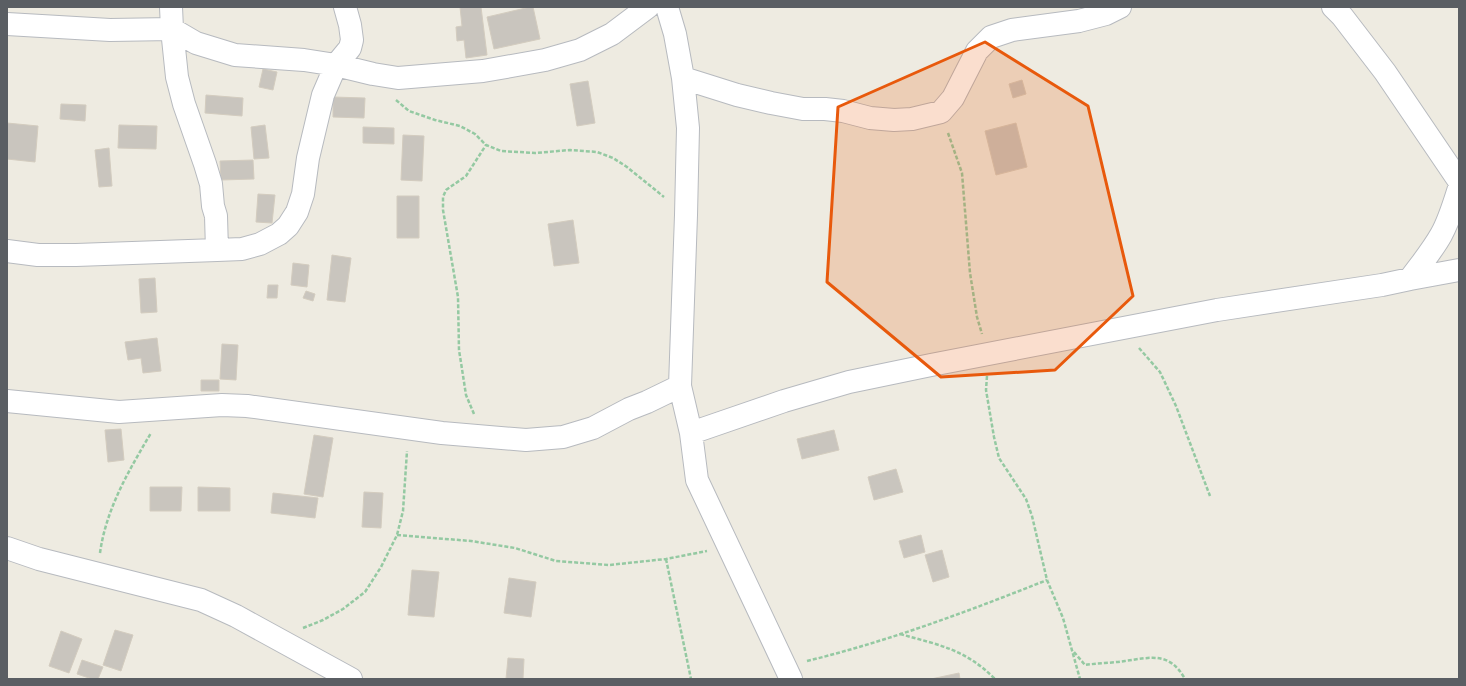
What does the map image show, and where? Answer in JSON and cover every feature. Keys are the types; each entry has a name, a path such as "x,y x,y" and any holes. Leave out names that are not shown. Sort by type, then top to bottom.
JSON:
{"street":[{"path":"172,7 172,29 177,77 184,104 211,184 213,206 216,216 217,250"},
{"path":"7,251 38,255 76,255 242,249 260,244 279,234 288,226 296,212 303,194 308,158 323,95 336,65 350,48 352,40 345,7"},
{"path":"7,24 110,30 172,29 196,43 235,55 256,58 304,60 398,78 483,71 545,60 580,50 612,34 648,7"},
{"path":"667,7 675,34 683,78 688,128 680,386 691,433 697,480 788,673"},
{"path":"683,78 737,95 803,109 843,111 870,118 894,120 912,119 941,112 953,98 977,51 991,37 1012,30 1079,21 1106,14 1120,7"},
{"path":"1333,7 1342,16 1385,72 1459,182"},
{"path":"350,48 373,74"},
{"path":"1410,279 1429,254 1441,234 1459,188"},
{"path":"691,433 784,401 849,382 1217,310 1367,288 1459,270"},
{"path":"7,401 119,412 222,405 247,406 442,433 526,440 563,437 593,428 629,408 647,402 680,386"},
{"path":"9,554 39,559 201,600 236,616 351,679"}],"path":[{"path":"373,74 387,93 409,111 435,120 460,126 475,134 486,145 502,151 528,153 570,150 597,152 613,158 627,167 686,215"},
{"path":"941,112 962,173 970,273 977,317 989,354 986,390 999,458 1026,499 1032,516 1047,580 1063,618 1074,652 1080,679"},
{"path":"486,145 466,176 446,190 443,196 443,210 458,297 459,350 466,395 477,421 489,437"},
{"path":"1124,329 1160,372 1176,406 1210,496"},
{"path":"98,574 102,540 119,492 164,410"},
{"path":"277,638 323,620 343,609 365,592 381,567 397,535 403,511 409,428"},
{"path":"397,535 495,544 556,561 608,565 666,559 729,547"},
{"path":"666,559 691,679"},
{"path":"788,673 826,656 899,634 972,609 1047,580"},
{"path":"899,634 964,654 983,667 995,679"},
{"path":"1074,652 1085,665 1146,657 1164,659 1172,662 1179,669 1185,679"}],"highlighted area":[{"path":"985,42 1088,106 1133,296 1055,370 941,377 827,282 838,107"}],"building":[{"path":"460,7 481,7 487,55 466,58 464,40 457,41 456,27 462,26"},
{"path":"533,7 540,39 494,49 487,17"},
{"path":"263,69 277,72 273,90 259,87"},
{"path":"1022,80 1026,94 1013,98 1009,84"},
{"path":"588,81 595,123 577,126 570,84"},
{"path":"206,95 243,98 242,116 205,113"},
{"path":"333,97 365,98 364,118 333,117"},
{"path":"61,104 86,105 85,121 60,119"},
{"path":"7,123 38,126 35,162 7,159"},
{"path":"1016,123 1027,167 996,175 985,131"},
{"path":"119,125 157,126 156,149 118,148"},
{"path":"265,125 269,158 254,159 251,127"},
{"path":"363,127 394,128 394,144 363,143"},
{"path":"403,135 424,136 422,181 401,180"},
{"path":"109,148 112,186 99,187 95,150"},
{"path":"253,160 254,179 221,180 220,161"},
{"path":"258,194 275,195 272,223 256,222"},
{"path":"397,196 419,196 419,238 397,238"},
{"path":"573,220 579,263 554,266 548,224"},
{"path":"332,255 351,258 345,302 327,300"},
{"path":"293,263 309,265 307,287 291,285"},
{"path":"155,278 157,312 141,313 139,279"},
{"path":"268,285 278,285 277,298 267,298"},
{"path":"306,291 315,294 313,301 303,298"},
{"path":"157,338 161,371 143,373 141,358 128,360 125,342"},
{"path":"222,344 238,345 236,380 220,379"},
{"path":"201,380 219,380 219,391 201,391"},
{"path":"121,429 124,460 108,462 105,430"},
{"path":"834,430 839,450 802,459 797,439"},
{"path":"314,435 333,438 323,497 304,494"},
{"path":"896,469 903,492 874,500 868,477"},
{"path":"150,487 182,487 181,511 150,511"},
{"path":"198,487 230,488 230,511 198,511"},
{"path":"364,492 383,493 381,528 362,527"},
{"path":"273,493 318,498 315,518 271,513"},
{"path":"921,535 925,552 904,558 899,541"},
{"path":"942,550 949,577 933,582 925,555"},
{"path":"412,570 439,572 434,617 408,615"},
{"path":"509,578 536,582 531,617 504,613"},
{"path":"115,630 133,635 121,671 103,665"},
{"path":"61,631 82,639 69,673 49,666"},
{"path":"508,658 524,659 523,679 506,679"},
{"path":"82,660 103,667 98,679 92,679 77,674"},
{"path":"959,673 960,679 931,679"}]}
